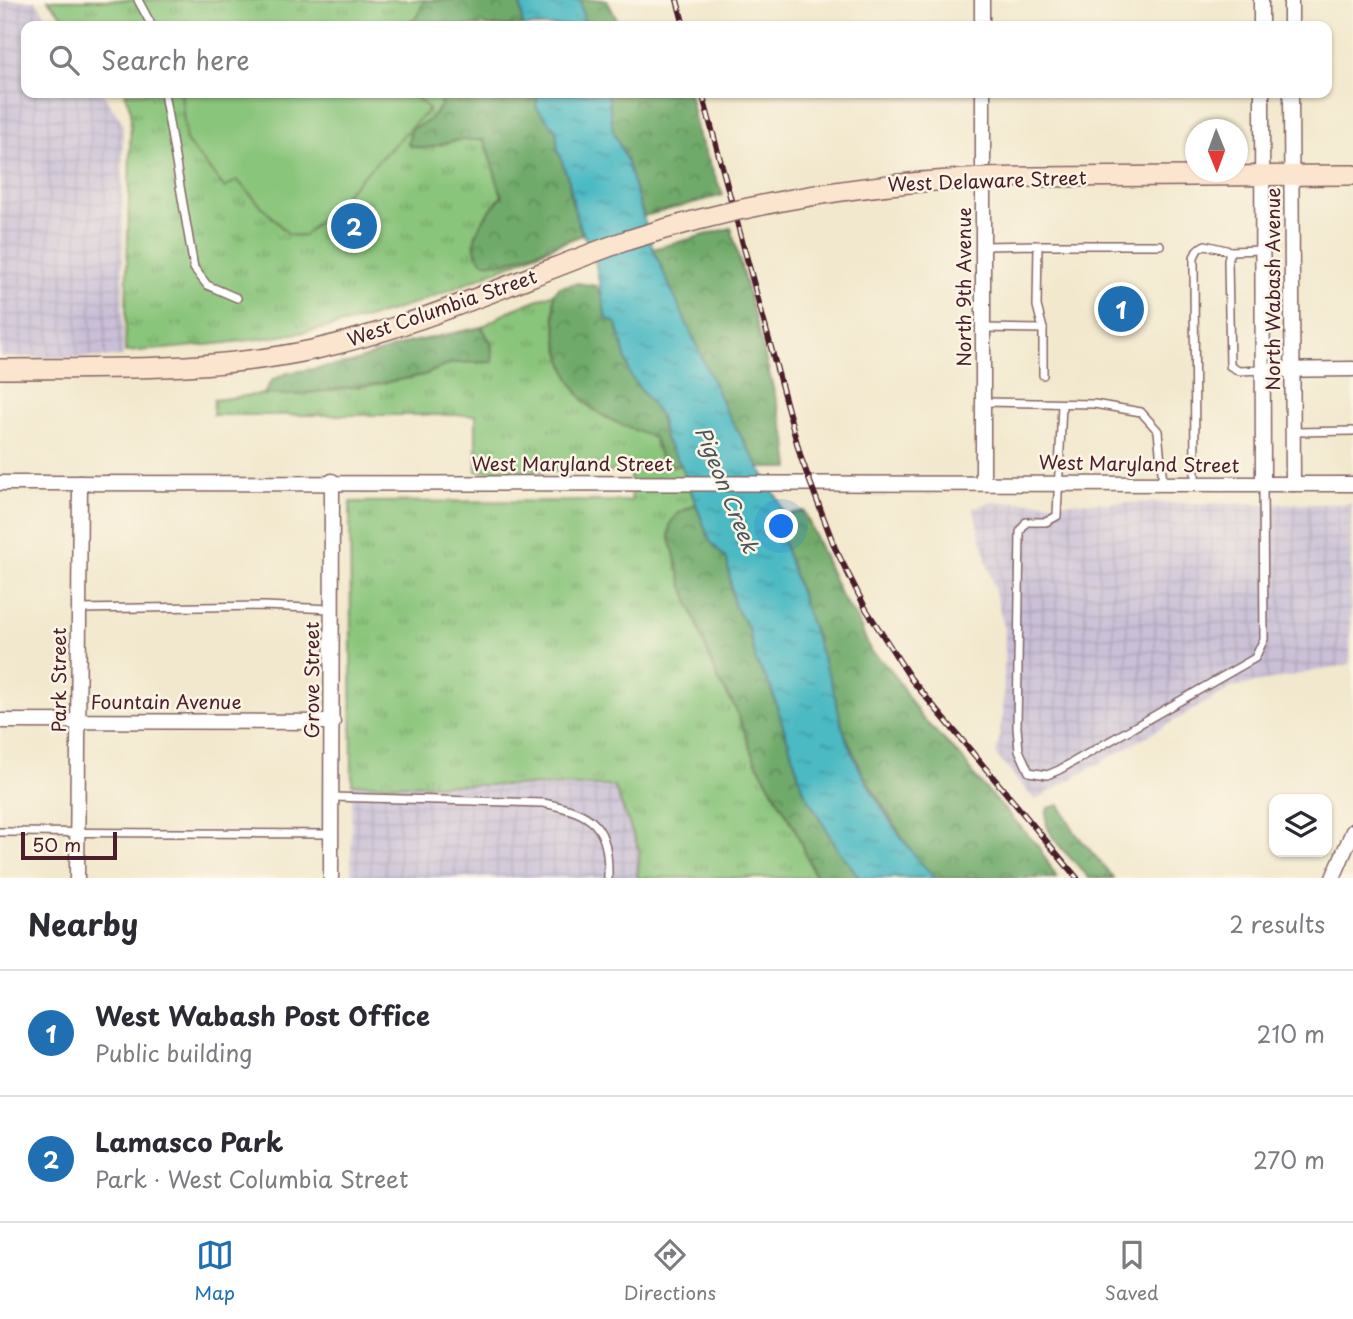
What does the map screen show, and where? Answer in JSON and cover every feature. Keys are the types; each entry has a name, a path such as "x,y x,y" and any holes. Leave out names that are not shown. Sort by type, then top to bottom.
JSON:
{"main road":[{"name":"West Delaware Street","path":"628,240 743,207 844,189 939,179 1353,175"},
{"name":"West Columbia Street","path":"0,369 183,367 256,360 358,339 490,294 628,240"}],"street":[{"path":"982,0 982,21"},
{"path":"1261,0 1261,21"},
{"path":"1290,0 1291,21"},
{"name":"North 9th Avenue","path":"983,98 983,482"},
{"name":"North Wabash Avenue","path":"1262,98 1263,484"},
{"name":"North Wabash Avenue","path":"1291,98 1293,484"},
{"path":"1263,370 1353,369"},
{"name":"West Maryland Street","path":"0,484 332,481 1353,484"},
{"name":"Grove Street","path":"331,878 332,481"},
{"name":"Park Street","path":"77,878 80,483"},
{"name":"Fountain Avenue","path":"0,721 333,722"},
{"path":"1333,878 1353,831"}],"lane":[{"path":"138,0 149,21"},
{"path":"165,98 194,268 207,285 237,298"},
{"path":"983,246 1160,244"},
{"path":"1038,245 1037,306 1043,329 1043,375"},
{"path":"1195,484 1194,257 1198,249 1205,245 1230,251 1263,250"},
{"path":"1230,251 1230,366 1239,371 1263,370"},
{"path":"983,328 1043,329"},
{"path":"983,402 1094,404 1141,412 1158,431 1163,483"},
{"path":"1062,404 1057,516 1046,522 1026,522 1020,532 1019,750 1029,772 1037,775 1059,770 1255,658 1264,639 1263,484"},
{"path":"1293,432 1353,431"},
{"path":"79,609 264,606 331,609"},
{"path":"331,797 543,803 568,808 591,820 605,839 608,850 608,878"},
{"path":"0,832 331,834"}],"shaded area":[{"path":"0,0 35,0 50,21 21,21 21,98 106,98 123,123 123,357 0,357"},
{"path":"992,502 1351,504 1350,664 1231,688 1035,800 996,755 1003,714 1005,630 973,508"},
{"path":"352,784 614,786 640,853 637,878 351,878"}],"green space":[{"path":"48,0 520,0 522,21 67,21"},
{"path":"424,0 520,0 522,21 410,21 418,16"},
{"path":"580,0 607,0 618,21 584,21"},
{"path":"127,98 540,98 582,235 449,291 336,326 266,338 125,352 131,111"},
{"path":"182,98 417,98 429,109 304,236 289,235 237,180 225,188 186,141"},
{"path":"440,98 537,98 536,107 556,130 558,151 569,181 582,235 504,263 483,262 477,254 475,237 484,219 502,196 484,140 460,140 422,148 408,145 411,129 428,121 441,106"},
{"path":"609,98 690,98 698,135 723,195 644,216 628,174 626,159 613,131"},
{"path":"731,228 787,441 790,468 760,468 726,411 653,249"},
{"path":"577,283 596,286 617,324 630,375 660,416 665,439 681,465 663,466 654,438 605,417 586,403 576,390 562,359 558,342 554,293 560,287"},
{"path":"554,293 558,342 568,375 576,390 586,403 605,417 654,438 664,466 681,465 696,504 677,514 702,640 719,681 735,707 755,760 794,827 816,878 637,878 640,852 614,786 352,784 350,502 631,501 630,472 476,471 476,415 213,415 214,400 264,394 293,395 377,384 424,375 452,363 493,362 491,343 482,327 509,311"},
{"path":"482,327 491,343 493,362 452,363 424,375 377,384 293,395 264,394 271,381 287,373 351,363 407,343"},
{"path":"696,504 710,541 727,559 734,605 749,629 756,661 771,688 804,791 837,848 860,878 816,878 794,827 755,760 735,707 719,681 683,587 669,535 670,524 677,514"},
{"path":"804,511 840,594 858,621 870,650 891,670 921,717 963,759 975,777 1038,846 1057,878 936,878 917,861 862,772 843,730 832,686 782,539 784,515"},
{"path":"1059,805 1076,834 1114,878 1089,878 1052,837 1046,818 1048,808"}],"water":[{"path":"520,0 580,0 584,21 522,21"},
{"name":"Pigeon Creek","path":"537,98 609,98 613,131 626,159 653,249 726,411 779,501 784,515 782,539 831,682 850,747 882,809 923,865 936,878 860,878 837,848 804,791 771,688 756,661 749,629 734,605 727,560 710,541 681,465 665,439 660,416 630,375 617,324 606,318 595,260 576,217 569,181 558,151 556,130 536,107"}],"railway":[{"path":"677,0 683,21"},
{"path":"703,98 801,458 835,548 866,609 911,679 1077,878"}],"place":[{"name":"Lamasco Park","path":"354,226"},
{"name":"West Wabash Post Office","path":"1121,309"}]}
